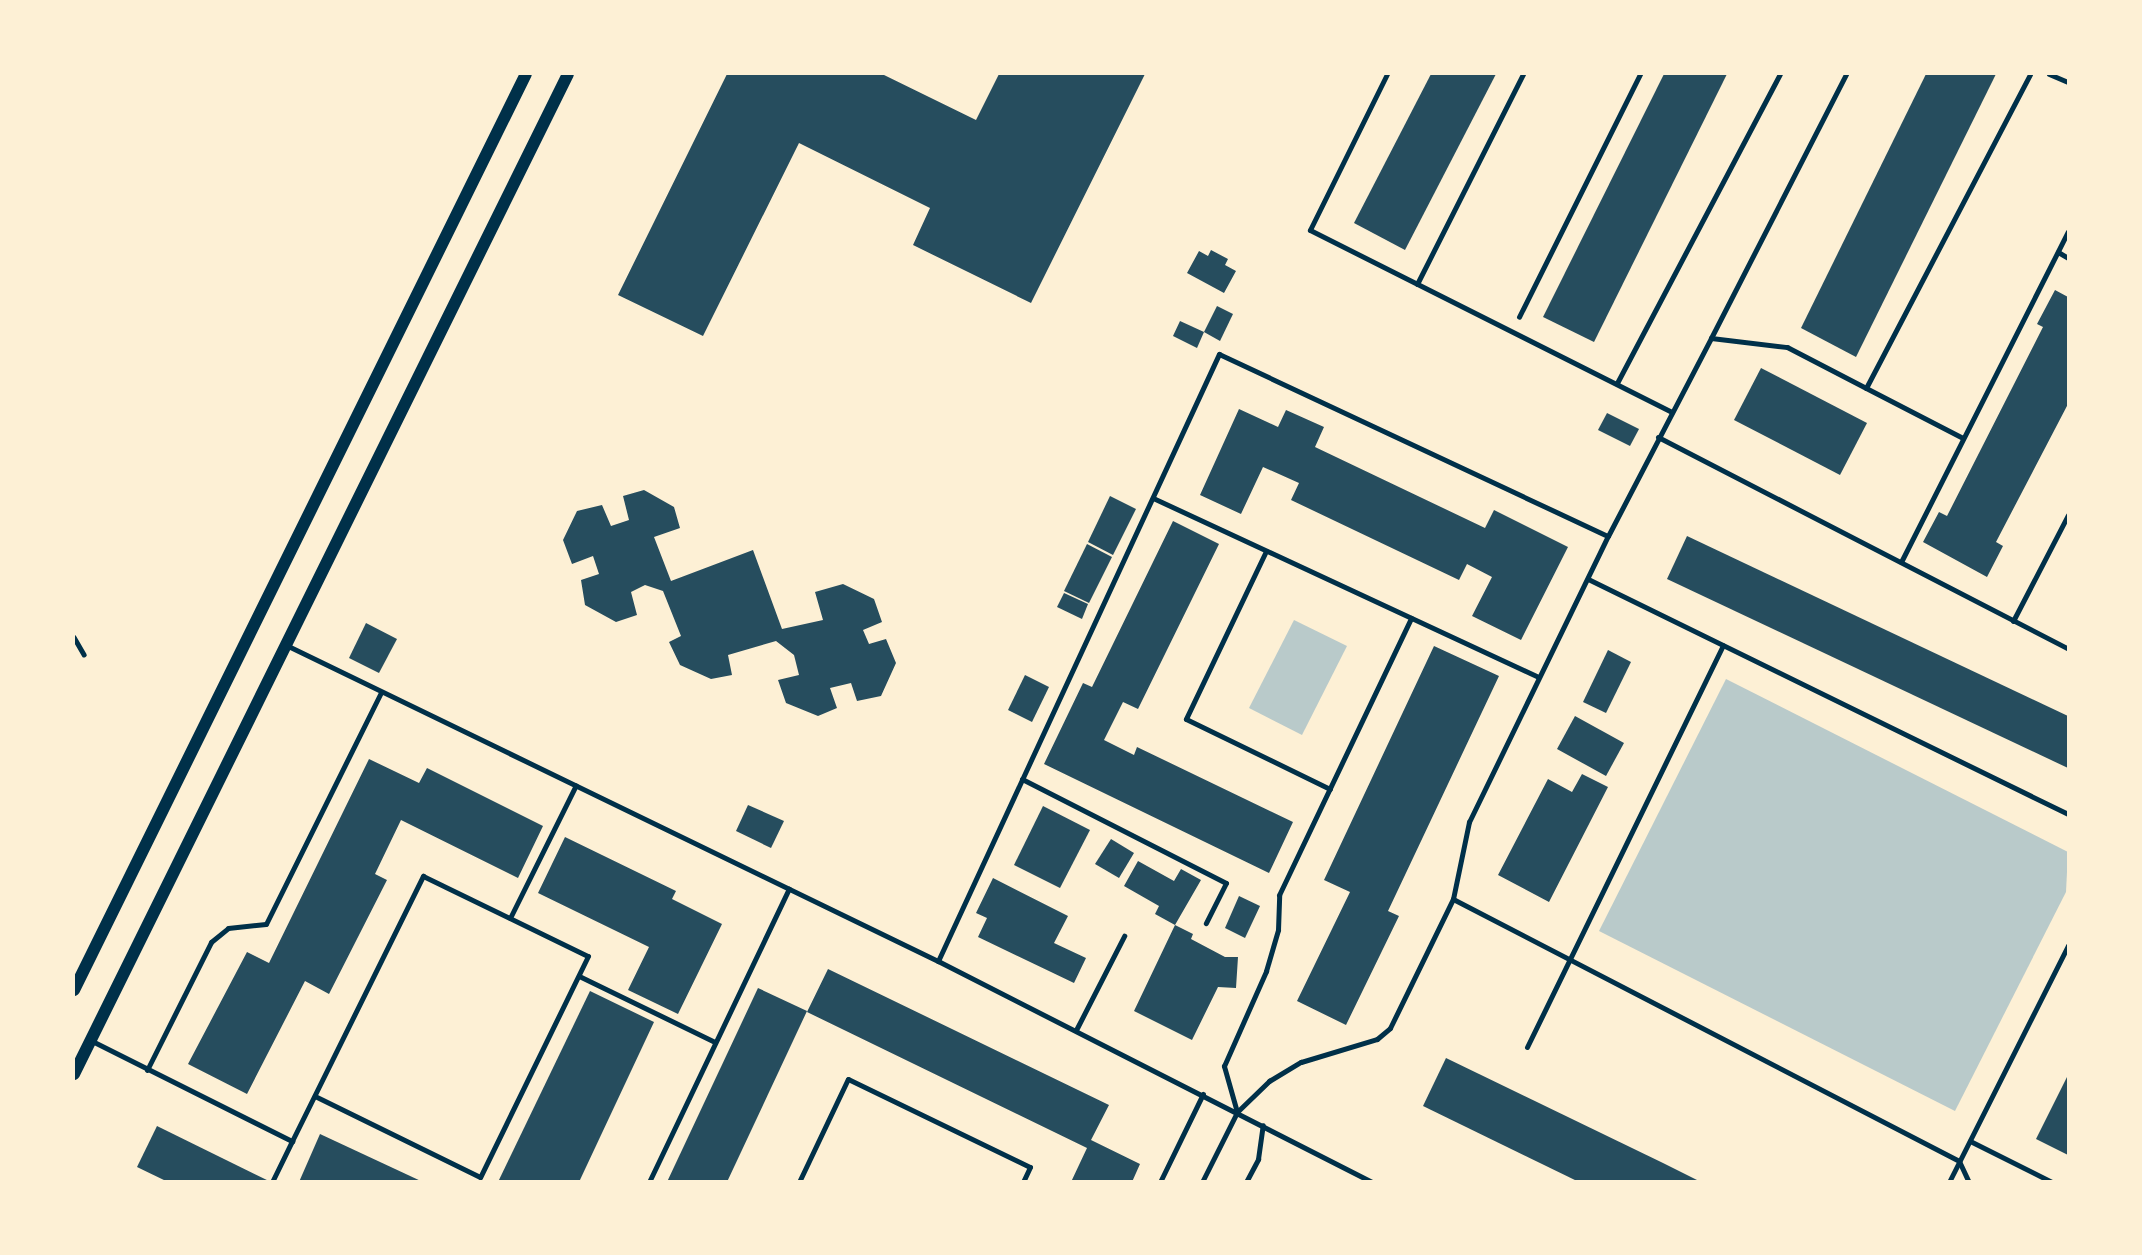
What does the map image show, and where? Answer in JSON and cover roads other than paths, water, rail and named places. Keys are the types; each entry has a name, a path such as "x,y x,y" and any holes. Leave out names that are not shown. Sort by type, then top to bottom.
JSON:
{"street":[{"path":"74,990 526,74"},
{"path":"74,1074 284,644 568,74"}],"lane":[{"path":"1387,74 1310,230 1672,412"},
{"path":"1417,284 1523,74"},
{"path":"1617,383 1780,74"},
{"path":"1202,1181 1237,1112 1269,1082 1301,1062 1377,1039 1390,1028 1453,900 1469,822 1608,536 1846,74"},
{"path":"1866,388 2030,74"},
{"path":"2049,74 2068,82"},
{"path":"1901,562 2068,232"},
{"path":"2058,253 2068,258"},
{"path":"1711,338 1787,347 1964,438"},
{"path":"938,961 1219,355 1608,536"},
{"path":"1658,437 2068,649"},
{"path":"1153,498 1539,677"},
{"path":"2013,621 2068,515"},
{"path":"1266,551 1186,719 1330,789"},
{"path":"1588,579 2068,814"},
{"path":"1237,1112 1224,1066 1266,971 1278,930 1279,895 1410,618"},
{"path":"284,644 938,961 1372,1181"},
{"path":"1527,1047 1723,645"},
{"path":"148,1070 211,942 228,928 266,924 381,692"},
{"path":"1022,779 1226,883 1206,923"},
{"path":"510,918 576,785"},
{"path":"272,1181 423,876 588,956 480,1177 315,1096"},
{"path":"649,1181 789,889"},
{"path":"1453,900 1959,1161 1969,1181"},
{"path":"1076,1030 1124,936"},
{"path":"1949,1181 2068,945"},
{"path":"579,976 715,1042"},
{"path":"90,1040 292,1141"},
{"path":"799,1181 848,1079 1030,1167 1023,1181"},
{"path":"1160,1181 1203,1094"},
{"path":"1246,1181 1258,1159 1263,1125"},
{"path":"1969,1141 2052,1181"}]}
